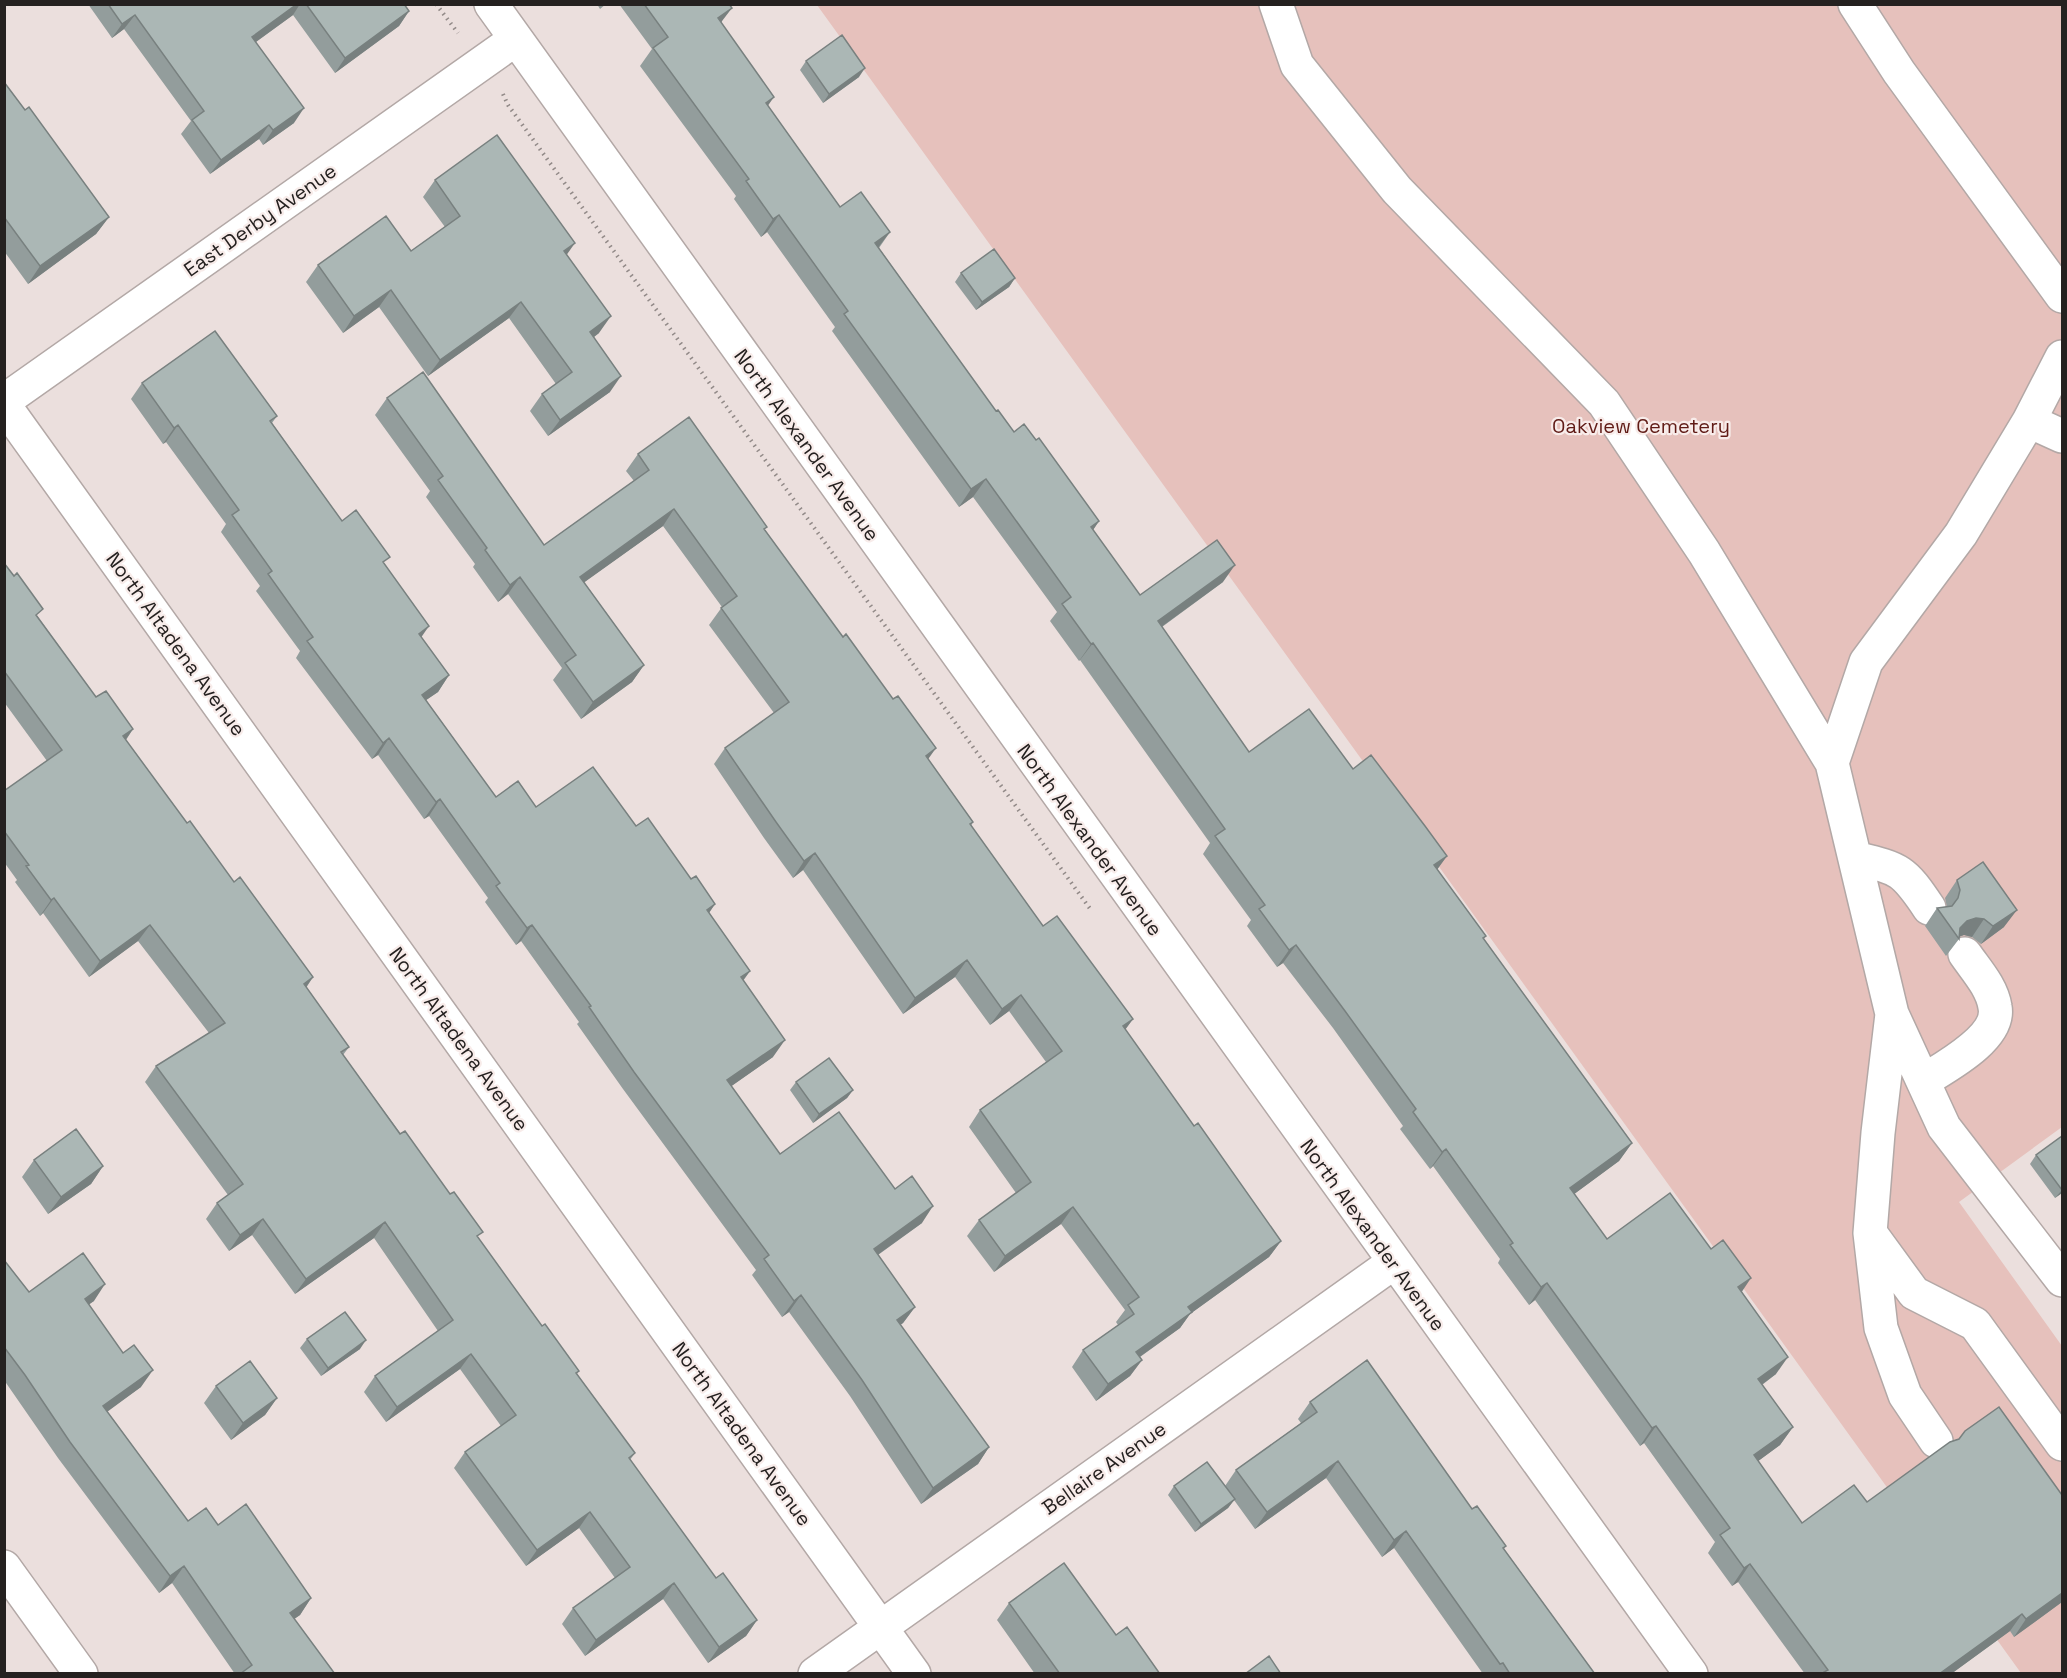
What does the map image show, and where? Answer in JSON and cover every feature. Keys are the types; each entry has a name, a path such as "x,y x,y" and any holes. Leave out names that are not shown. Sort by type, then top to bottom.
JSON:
{"street":[{"name":"North Alexander Avenue","path":"491,4 1393,1263 1691,1674"},
{"path":"1276,4 1297,64 1397,190 1604,403 1704,552 1832,763 1892,1014 1944,1127 2062,1280"},
{"path":"1855,4 1899,72 2062,296"},
{"name":"East Derby Avenue","path":"4,403 516,39"},
{"path":"1832,763 1866,662 1961,534 2029,421 2062,357"},
{"name":"North Altadena Avenue","path":"4,403 914,1674"},
{"path":"2029,421 2062,436"},
{"path":"1855,858 1895,868 1913,884 1929,908"},
{"path":"1923,1081 1966,1053 1991,1029 1996,1009 1989,988 1965,954"},
{"path":"1892,1014 1878,1133 1870,1233 1881,1328 1905,1395 1936,1441"},
{"path":"1870,1233 1914,1293 1975,1324 2062,1444"},
{"name":"Bellaire Avenue","path":"815,1674 1393,1263"},
{"path":"4,1567 81,1674"}],"path":[{"path":"436,4 465,40"},
{"path":"499,86 508,105 1092,912"}],"green space":[{"name":"Oakview Cemetery","path":"817,5 2062,5 2062,1127 1959,1202 2062,1346 2062,1673 2021,1673"}],"building":[{"path":"108,4 297,4 252,37 304,108 273,130 269,125 221,160 192,120 204,111 135,15 122,24"},
{"path":"306,4 404,4 409,11 345,58"},
{"path":"644,4 729,4 732,8 718,18 774,97 766,103 840,207 861,192 890,232 875,243 996,411 998,410 1014,432 1024,424 1036,440 1039,438 1099,521 1091,527 1140,595 1217,540 1235,565 1158,621 1249,752 1309,709 1353,769 1371,755 1447,856 1434,865 1486,936 1483,938 1632,1143 1570,1188 1607,1239 1670,1193 1711,1249 1723,1240 1751,1278 1738,1287 1788,1357 1758,1379 1793,1427 1754,1455 1802,1523 1854,1485 1867,1502 1950,1442 1959,1439 1965,1431 1999,1407 2062,1495 2062,1593 2026,1619 2022,1614 1939,1674 1825,1674 1824,1672 1828,1670 1750,1564 1744,1568 1720,1535 1730,1528 1656,1426 1652,1428 1547,1283 1541,1287 1510,1245 1513,1243 1446,1149 1442,1152 1413,1112 1416,1109 1296,945 1289,950 1259,909 1265,905 1215,836 1225,829 1093,643 1091,644 1062,604 1071,597 986,479 971,489 844,314 848,311 779,215 773,219 746,181 749,179 653,48 668,37"},
{"path":"842,35 865,68 829,94 806,61"},
{"path":"4,82 25,110 29,107 109,217 40,266 4,217"},
{"path":"497,135 575,243 564,251 611,316 590,332 621,376 560,420 542,394 572,372 521,302 440,360 391,290 354,316 318,265 386,216 411,251 460,216 435,180"},
{"path":"994,249 1015,278 982,302 961,273"},
{"path":"215,331 277,416 270,421 342,521 356,510 390,557 383,562 429,626 419,634 449,675 422,695 496,797 518,781 536,807 593,767 636,826 648,818 691,879 696,876 715,904 707,910 750,971 741,977 785,1040 727,1080 780,1154 839,1112 895,1189 912,1176 933,1206 874,1249 915,1307 897,1320 989,1447 933,1488 862,1380 801,1295 794,1301 764,1259 769,1255 634,1072 589,1007 591,1006 532,925 527,928 496,886 500,883 440,799 436,802 389,738 383,743 307,641 313,637 268,574 272,571 232,515 239,510 178,425 174,428 142,383"},
{"path":"423,372 544,545 649,470 638,454 689,417 767,527 764,529 843,637 846,634 893,699 898,696 936,748 926,756 973,822 970,824 1043,926 1057,916 1133,1019 1123,1026 1194,1126 1198,1123 1281,1241 1188,1307 1192,1312 1136,1352 1142,1360 1108,1384 1083,1350 1134,1314 1128,1305 1139,1297 1073,1207 1005,1256 979,1220 1031,1182 980,1110 1062,1051 1021,995 1002,1009 967,960 915,998 815,853 804,861 776,822 725,748 789,702 721,608 737,596 674,509 580,577 644,665 593,702 565,663 576,655 520,577 510,585 485,550 487,548 438,480 443,476 387,398"},
{"path":"4,563 14,576 17,573 43,609 36,615 96,697 106,691 133,729 123,736 187,823 190,821 234,882 240,877 313,977 304,984 349,1047 341,1052 400,1134 405,1131 450,1194 454,1192 483,1232 477,1236 542,1326 545,1324 579,1371 576,1373 635,1453 629,1458 716,1578 723,1573 757,1620 719,1647 674,1583 596,1640 573,1608 630,1567 590,1512 537,1550 465,1452 516,1415 471,1354 397,1407 375,1376 453,1320 385,1222 306,1279 263,1219 240,1235 217,1203 243,1184 156,1066 225,1023 150,925 100,961 54,898 51,900 4,831 4,791 62,750 4,671"},
{"path":"1983,862 2017,910 1993,926 1984,919 1976,918 1967,921 1960,928 1959,939 1937,908 1952,906 1960,890 1957,880"},
{"path":"829,1058 853,1090 819,1114 796,1082"},
{"path":"76,1129 103,1166 61,1197 34,1160"},
{"path":"2062,1136 2062,1190 2036,1155"},
{"path":"83,1253 105,1284 85,1299 123,1353 134,1345 153,1370 103,1406 188,1521 206,1508 218,1525 246,1504 311,1598 290,1613 335,1674 240,1674 252,1665 184,1566 170,1576 70,1442 4,1347 4,1260 29,1292"},
{"path":"345,1312 366,1340 328,1368 307,1339"},
{"path":"1367,1360 1472,1509 1477,1506 1506,1546 1503,1548 1595,1674 1510,1674 1503,1663 1500,1664 1406,1531 1394,1540 1338,1461 1267,1512 1236,1470 1317,1412 1310,1402"},
{"path":"250,1361 277,1398 243,1423 216,1386"},
{"path":"1207,1462 1235,1499 1201,1524 1174,1486"},
{"path":"1064,1563 1116,1635 1127,1627 1160,1674 1060,1674 1009,1603"},
{"path":"1269,1656 1281,1674 1245,1674"}]}
